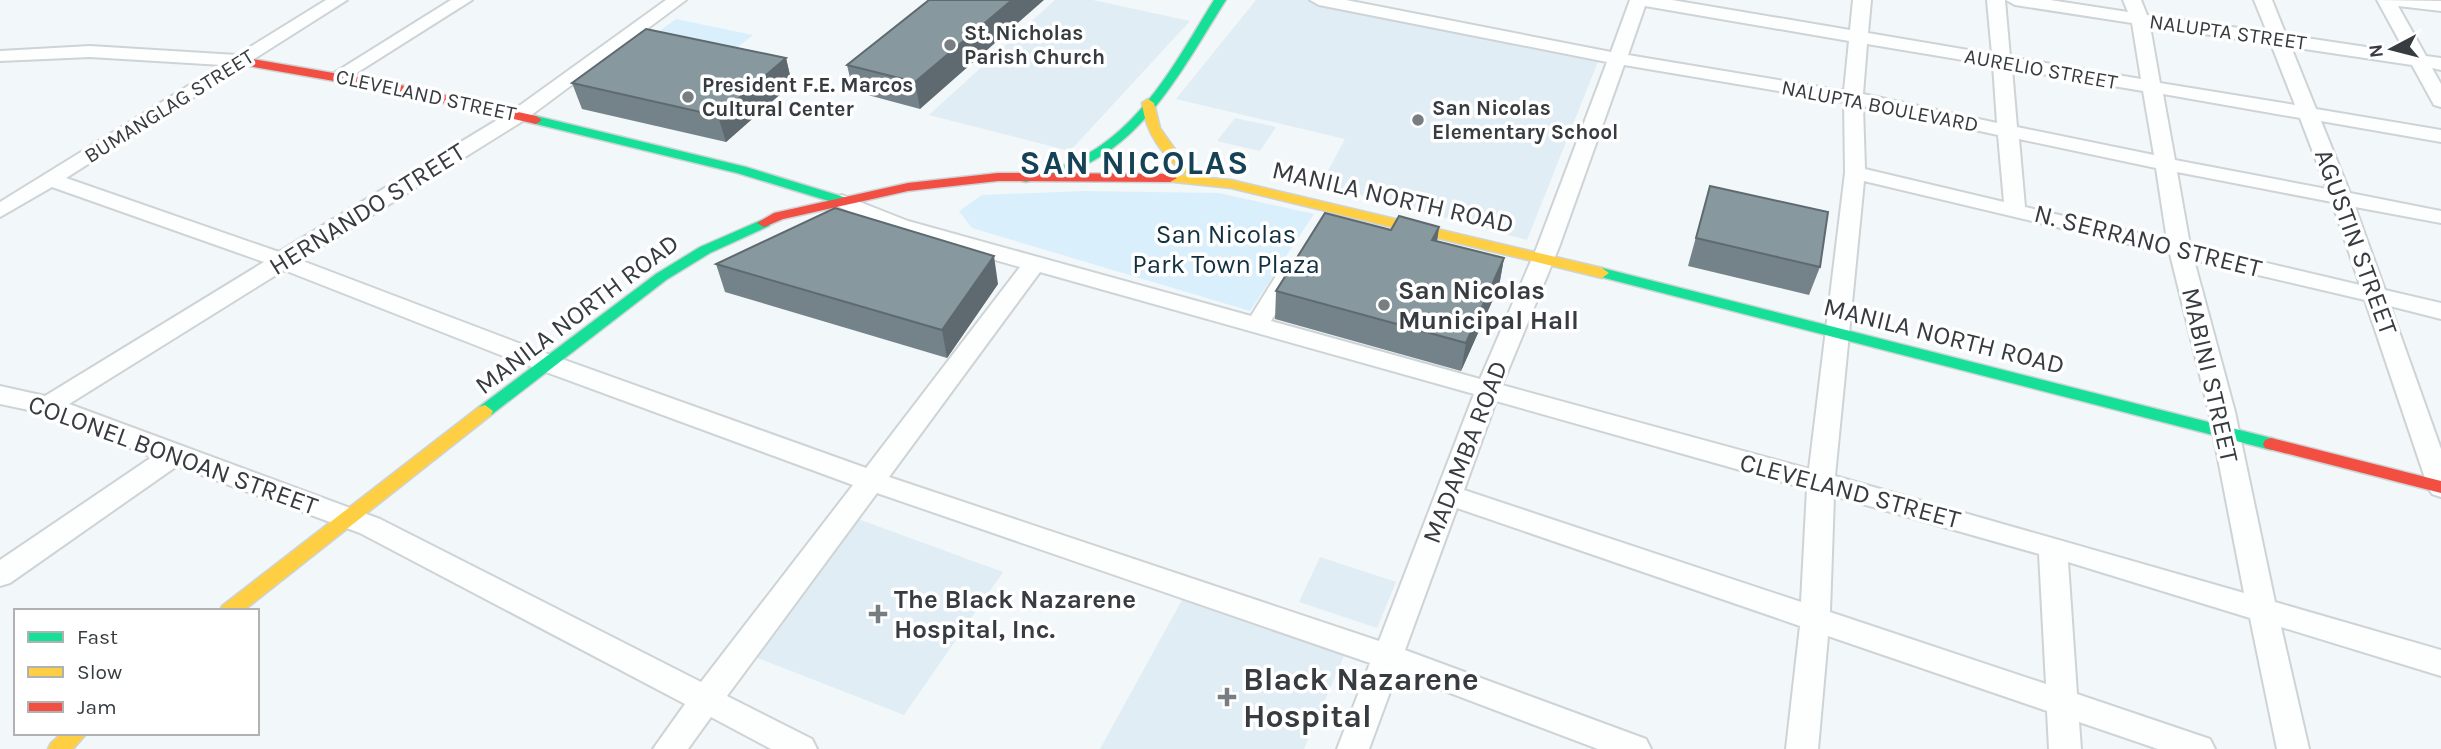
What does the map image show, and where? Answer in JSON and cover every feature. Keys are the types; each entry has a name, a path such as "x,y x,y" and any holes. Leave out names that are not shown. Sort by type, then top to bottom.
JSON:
{"main road":[{"path":"1026,177 1078,164 1091,158 1127,129 1149,103 1220,0"},
{"name":"CLEVELAND STREET","path":"240,61 340,75 519,115 795,184 842,201"},
{"path":"1149,103 1151,127 1157,138 1180,166 1204,181"},
{"name":"MANILA NORTH ROAD","path":"231,609 346,517 661,277 705,250 779,216 842,201 908,187 1026,177 1122,175 1204,181 1324,216 1543,258 1837,335 2223,429 2441,487"},
{"path":"58,749 75,735"}],"street":[{"name":"BUMANGLAG STREET","path":"0,211 338,0"},
{"path":"340,75 463,0"},
{"name":"HERNANDO STREET","path":"48,405 519,115 677,0"},
{"name":"NALUPTA BOULEVARD","path":"1319,0 1616,58 1853,98 2165,164 2441,217"},
{"name":"MADAMBA ROAD","path":"1353,749 1487,392 1543,258 1640,0"},
{"name":"AURELIO STREET","path":"1640,0 2441,136"},
{"path":"1802,749 1815,622 1821,482 1855,173 1853,98 1862,0"},
{"path":"1996,0 2015,208"},
{"name":"NALUPTA STREET","path":"2014,0 2136,9 2280,39 2441,64"},
{"name":"AGUSTIN STREET","path":"2263,0 2341,197 2441,487"},
{"path":"2388,0 2441,6"},
{"path":"2388,0 2441,101"},
{"name":"MABINI STREET","path":"2136,9 2180,250 2222,412 2223,429 2293,749"},
{"name":"CLEVELAND STREET","path":"0,55 45,51 160,52 240,61"},
{"name":"N. SERRANO STREET","path":"1855,173 2015,208 2441,311"},
{"path":"51,180 282,261 872,481 1387,656 1635,749"},
{"name":"CLEVELAND STREET","path":"842,201 900,226 1258,324 1487,392 2053,547 2441,663"},
{"path":"1258,324 1305,248"},
{"path":"669,749 1035,263"},
{"name":"COLONEL BONOAN STREET","path":"0,395 48,405 174,455 370,526 801,749"},
{"path":"0,575 174,455"},
{"path":"1448,495 1815,622 2199,749"},
{"path":"2053,547 2066,749"}],"shaded area":[{"path":"1055,0 1093,0 1190,21 1070,151 929,115"},
{"name":"San Nicolas Elementary School","path":"1256,0 1314,0 1601,54 1527,240 1321,184 1345,139 1176,99"},
{"path":"1235,118 1276,127 1260,151 1217,141"},
{"name":"The Black Nazarene Hospital, Inc.","path":"858,519 1003,572 904,715 750,655"},
{"path":"1320,557 1396,582 1377,628 1299,602"},
{"name":"Black Nazarene Hospital","path":"1188,589 1349,644 1304,749 1100,749"}],"green space":[{"path":"676,19 753,35 714,66 635,49"},
{"name":"San Nicolas Park Town Plaza","path":"1082,191 1219,193 1314,214 1250,311 972,228 959,211 982,195"}],"building":[{"path":"929,0 1012,0 915,82 847,65"},
{"path":"646,29 786,58 718,116 572,83"},
{"path":"1710,186 1828,212 1820,267 1696,238"},
{"path":"835,208 994,256 942,330 716,264"},
{"name":"San Nicolas Municipal Hall","path":"1325,213 1391,230 1399,216 1439,227 1432,240 1504,258 1466,343 1276,291"}],"traffic: fast":[{"path":"1026,178 1078,164 1123,135 1160,93 1220,0"},
{"path":"536,120 741,170 842,201"},
{"path":"485,411 661,277 705,250 764,223"},
{"path":"1602,273 2271,444"}],"traffic: slow":[{"path":"1148,103 1159,139 1183,166 1204,181"},
{"path":"1170,178 1231,184 1602,273"},
{"path":"232,609 485,411"},
{"path":"58,749 75,735"}],"traffic: jam":[{"path":"241,61 391,87 536,120"},
{"path":"764,223 779,216 908,187 998,177 1170,178"},
{"path":"2271,444 2441,487"}],"place":[{"name":"St. Nicholas Parish Church","path":"950,45"},
{"name":"President F.E. Marcos Cultural Center","path":"688,97"},
{"name":"San Nicolas Elementary School","path":"1418,120"},
{"name":"San Nicolas Municipal Hall","path":"1384,305"},
{"name":"The Black Nazarene Hospital, Inc.","path":"878,614"},
{"name":"Black Nazarene Hospital","path":"1227,697"}],"district":[{"name":"SAN NICOLAS","path":"1135,163"}]}
